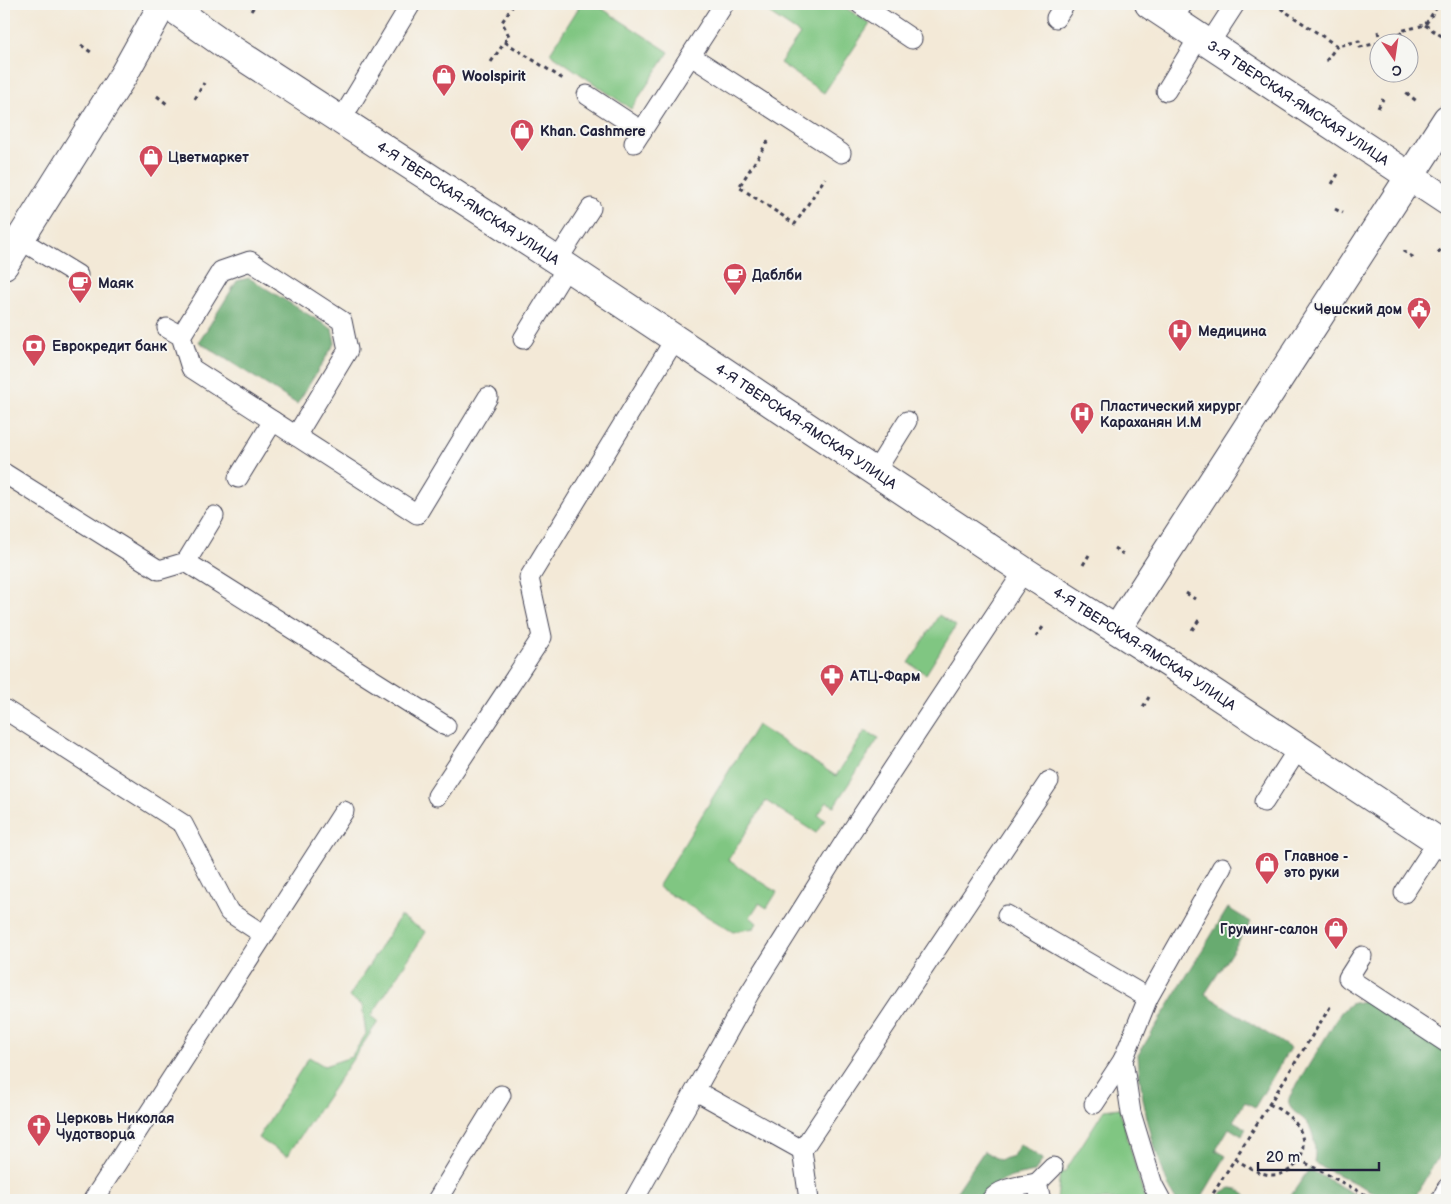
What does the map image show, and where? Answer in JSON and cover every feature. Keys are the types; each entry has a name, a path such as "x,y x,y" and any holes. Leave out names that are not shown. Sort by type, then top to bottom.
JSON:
{"street":[{"path":"9,251 124,74 163,4"},
{"name":"4-Я ТВЕРСКАЯ-ЯМСКАЯ УЛИЦА","path":"167,4 228,47 562,264 1024,571 1443,844"},
{"name":"3-Я ТВЕРСКАЯ-ЯМСКАЯ УЛИЦА","path":"1149,4 1177,12 1204,40 1447,201"},
{"path":"1117,630 1447,118"}],"lane":[{"path":"341,120 412,4"},
{"path":"587,95 638,137 724,4"},
{"path":"860,4 912,39"},
{"path":"1166,91 1204,40 1235,4"},
{"path":"691,56 841,153"},
{"path":"523,339 591,208"},
{"path":"9,251 78,275"},
{"path":"296,436 348,350 342,321 250,262 221,271 174,332 191,368 296,436 417,514 488,397"},
{"path":"436,796 542,636 529,578 675,339"},
{"path":"875,472 907,420"},
{"path":"238,478 273,421"},
{"path":"4,473 159,570 186,562 214,516"},
{"path":"186,562 446,726"},
{"path":"634,1200 748,994 845,841 1024,571"},
{"path":"4,709 183,824 228,912 264,934"},
{"path":"1264,802 1298,749"},
{"path":"809,1200 802,1150 1049,781"},
{"path":"93,1200 344,811"},
{"path":"1404,894 1443,844"},
{"path":"1094,1104 1123,1060 1148,998 1222,868"},
{"path":"1007,915 1148,998"},
{"path":"1362,956 1348,978 1447,1043"},
{"path":"1123,1060 1131,1113 1153,1184 1161,1200"},
{"path":"696,1091 802,1150"},
{"path":"437,1200 501,1095"},
{"path":"991,1200 992,1197 1006,1189 1039,1192 1054,1166"},
{"path":"1441,1200 1447,1188"}],"path":[{"path":"251,11 256,4"},
{"path":"491,62 509,36 502,22 514,4"},
{"path":"1274,4 1337,46"},
{"path":"1425,26 1439,4"},
{"path":"1400,32 1425,26 1443,37"},
{"path":"1326,61 1337,46 1359,41 1360,47 1368,45"},
{"path":"505,42 587,95"},
{"path":"80,45 92,53"},
{"path":"194,99 204,83"},
{"path":"1406,93 1418,102"},
{"path":"157,96 168,104"},
{"path":"1378,108 1383,99"},
{"path":"784,116 738,187 796,224 841,153"},
{"path":"1332,184 1338,174"},
{"path":"1335,209 1346,215"},
{"path":"1438,253 1447,240"},
{"path":"1401,250 1416,259"},
{"path":"1114,548 1124,554"},
{"path":"1083,564 1089,555"},
{"path":"1186,593 1195,599"},
{"path":"1192,630 1199,620"},
{"path":"1036,637 1043,627"},
{"path":"1143,707 1149,697"},
{"path":"1209,1200 1348,978"},
{"path":"1235,1159 1260,1174 1271,1175 1288,1171 1300,1160 1303,1143 1297,1126 1292,1118 1269,1104"},
{"path":"1300,1160 1375,1200"}],"green space":[{"path":"581,4 595,4 669,52 631,109 550,53"},
{"path":"755,4 840,4 870,24 824,93 780,63 800,34"},
{"path":"249,278 332,329 335,343 297,404 199,342 237,281"},
{"path":"939,615 956,626 926,674 909,663"},
{"path":"757,725 836,776 865,731 879,738 834,806 827,802 818,815 825,820 816,833 766,801 728,860 777,892 767,908 759,903 750,917 757,923 754,928 733,932 658,887"},
{"path":"1228,908 1251,922 1205,994 1290,1048 1255,1107 1245,1102 1233,1121 1246,1128 1242,1136 1229,1128 1216,1150 1226,1156 1200,1200 1176,1200 1171,1192 1156,1151 1143,1097 1138,1055"},
{"path":"400,916 426,932 371,1016 378,1022 287,1156 258,1138 309,1057 324,1066 351,1057 366,1034 362,1005 349,997"},
{"path":"1363,1001 1369,1002 1447,1052 1447,1142 1414,1198 1379,1195 1314,1163 1314,1143 1310,1128 1305,1120 1294,1112 1289,1105 1290,1096 1341,1012 1350,1004"},
{"path":"1119,1108 1145,1200 1057,1200 1060,1171 1064,1173 1104,1110"},
{"path":"1020,1144 1043,1159 1035,1172 998,1183 979,1200 951,1200 984,1151 999,1160 1013,1156"},
{"path":"1309,1169 1365,1200 1288,1200"},
{"path":"1231,1188 1237,1189 1253,1200 1216,1200 1222,1192"}],"place":[{"name":"Woolspirit","path":"444,97"},
{"name":"Khan. Cashmere","path":"522,152"},
{"name":"Цветмаркет","path":"151,178"},
{"name":"Даблби","path":"735,296"},
{"name":"Маяк","path":"80,304"},
{"name":"Чешский дом","path":"1419,330"},
{"name":"Медицина","path":"1180,352"},
{"name":"Еврокредит банк","path":"34,367"},
{"name":"Пластический хирург Караханян И.М","path":"1082,435"},
{"name":"АТЦ-Фарм","path":"832,697"},
{"name":"Главное - это руки","path":"1267,885"},
{"name":"Груминг-салон","path":"1336,950"},
{"name":"Церковь Николая Чудотворца","path":"39,1147"}]}
